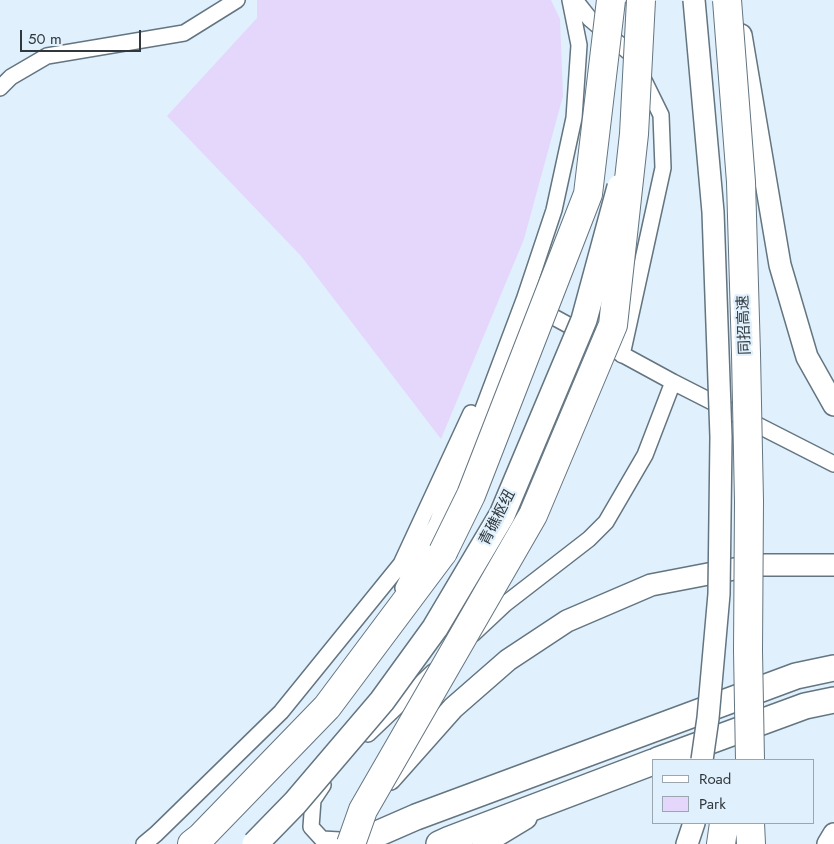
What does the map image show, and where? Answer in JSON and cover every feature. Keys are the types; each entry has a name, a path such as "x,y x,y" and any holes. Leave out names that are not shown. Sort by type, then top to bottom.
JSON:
{"highway":[{"path":"192,844 327,707 443,552 471,496 588,194 611,0"},
{"path":"356,843 363,810 533,515 614,325 634,134 641,0"},
{"name":"同招高速","path":"727,0 741,182 749,501 748,651"},
{"name":"青礁枢纽","path":"255,844 295,803 382,701 435,628 502,514 584,320 634,134"},
{"path":"733,759 748,651"},
{"path":"748,651 750,759"},
{"path":"356,843 416,818 796,676 834,668"},
{"path":"661,759 804,706 834,700"},
{"path":"439,844 450,838 652,762"},
{"path":"722,844 724,824"},
{"path":"750,824 751,844"}],"main road":[{"path":"694,0 713,212 721,437 719,594 708,718 702,759"},
{"path":"735,0 780,265 807,357 834,405"},
{"path":"363,810 452,708 508,660 568,621 650,585 755,565 834,565"},
{"path":"483,844 565,794"},
{"path":"688,844 694,824"},
{"path":"828,844 834,834"}],"street":[{"path":"0,88 10,77 47,56 184,33 237,0"},
{"path":"371,649 437,522 483,409 524,300 554,210 574,118 579,45 570,0"},
{"path":"575,0 590,19 631,54 661,115 663,168 622,355"},
{"path":"524,300 673,382 834,464"},
{"path":"144,844 281,712 401,564 524,300"},
{"path":"356,843 322,839 311,827 313,800 318,792 341,759 505,604 589,540 606,522 645,454 673,382"}],"green space":[{"path":"257,0 551,0 560,19 563,96 524,239 441,439 301,256 167,116 257,18"}]}
